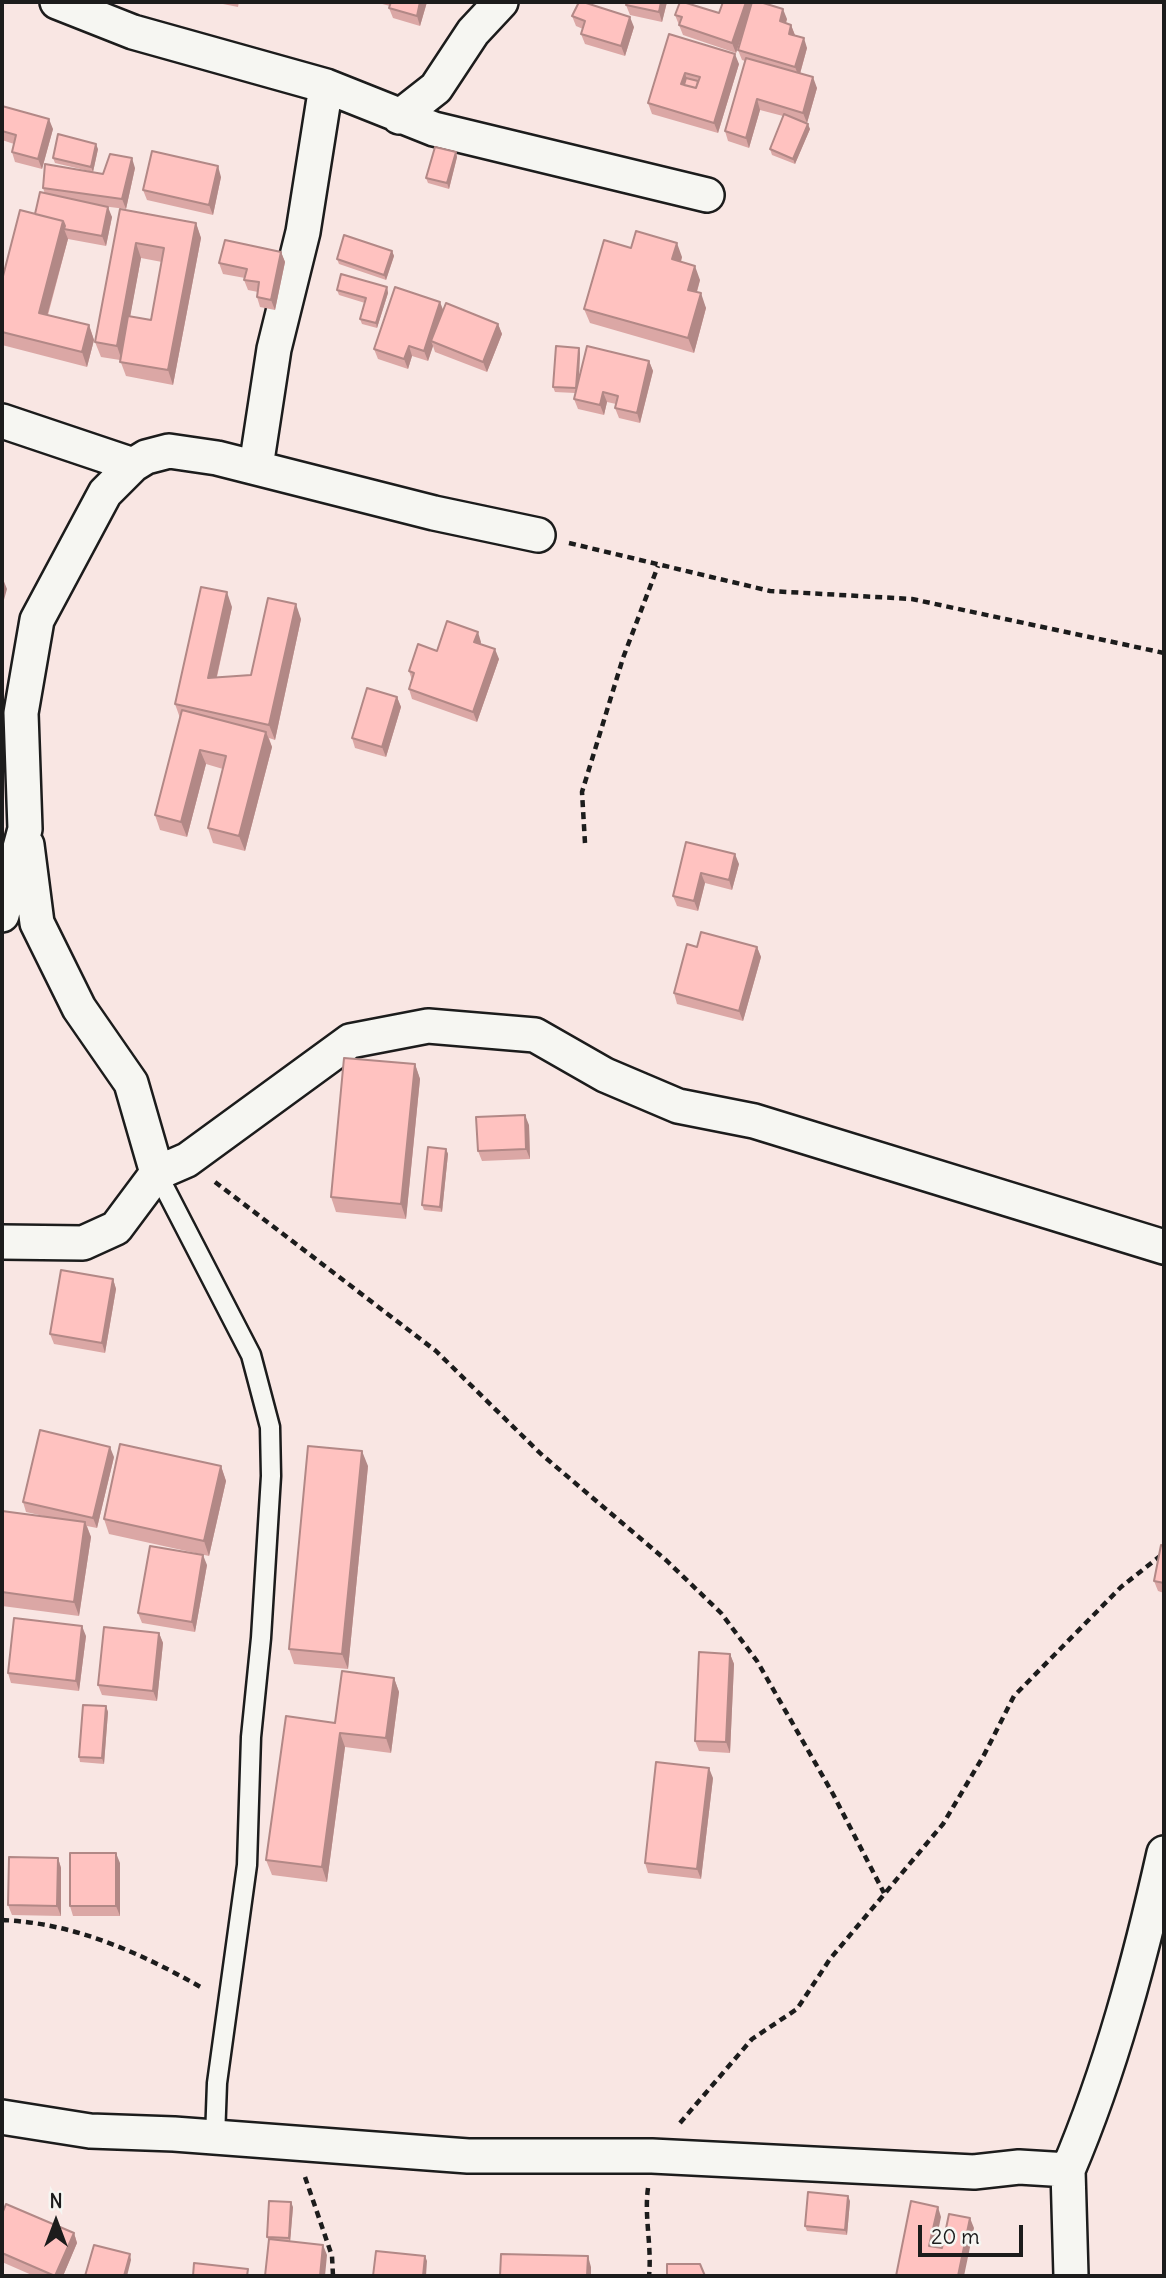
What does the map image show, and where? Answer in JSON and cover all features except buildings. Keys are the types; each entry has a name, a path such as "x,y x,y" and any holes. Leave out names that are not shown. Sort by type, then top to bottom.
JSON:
{"street":[{"path":"57,2 133,32 326,86 434,129 707,195"},
{"path":"400,117 436,88 473,32 501,2"},
{"path":"256,467 274,349 303,232 326,86"},
{"path":"2,421 133,465"},
{"path":"172,1167 131,1083 79,1008 37,923 11,711 37,620 105,493 133,465 146,457 169,451 256,467 434,513 537,535"},
{"path":"2,915 25,829"},
{"path":"2,1242 83,1243 116,1228 172,1167 349,1041 428,1026 535,1035 605,1074 678,1106 754,1121 1164,1247"},
{"path":"1071,2276 1068,2169 1087,2123 1144,1937 1164,1853"},
{"path":"2,2117 90,2131 137,2131 468,2156 652,2156 974,2172 1019,2167 1068,2169"}],"lane":[{"path":"172,1167 251,1355 270,1427 271,1476 261,1638 251,1737 247,1865 217,2083 215,2138"}],"path":[{"path":"537,535 770,591 912,599 1164,653"},
{"path":"585,843 582,792 623,658 658,566"},
{"path":"172,1167 436,1351 541,1454 667,1561 721,1613 757,1661 833,1794 884,1894"},
{"path":"649,2276 651,2251 646,2205 652,2156 752,2039 797,2009 830,1959 943,1824 984,1755 1014,1696 1121,1587 1164,1553"},
{"path":"2,1920 71,1929 103,1940 174,1972 229,2003"},
{"path":"295,2142 332,2256 333,2276"}]}
